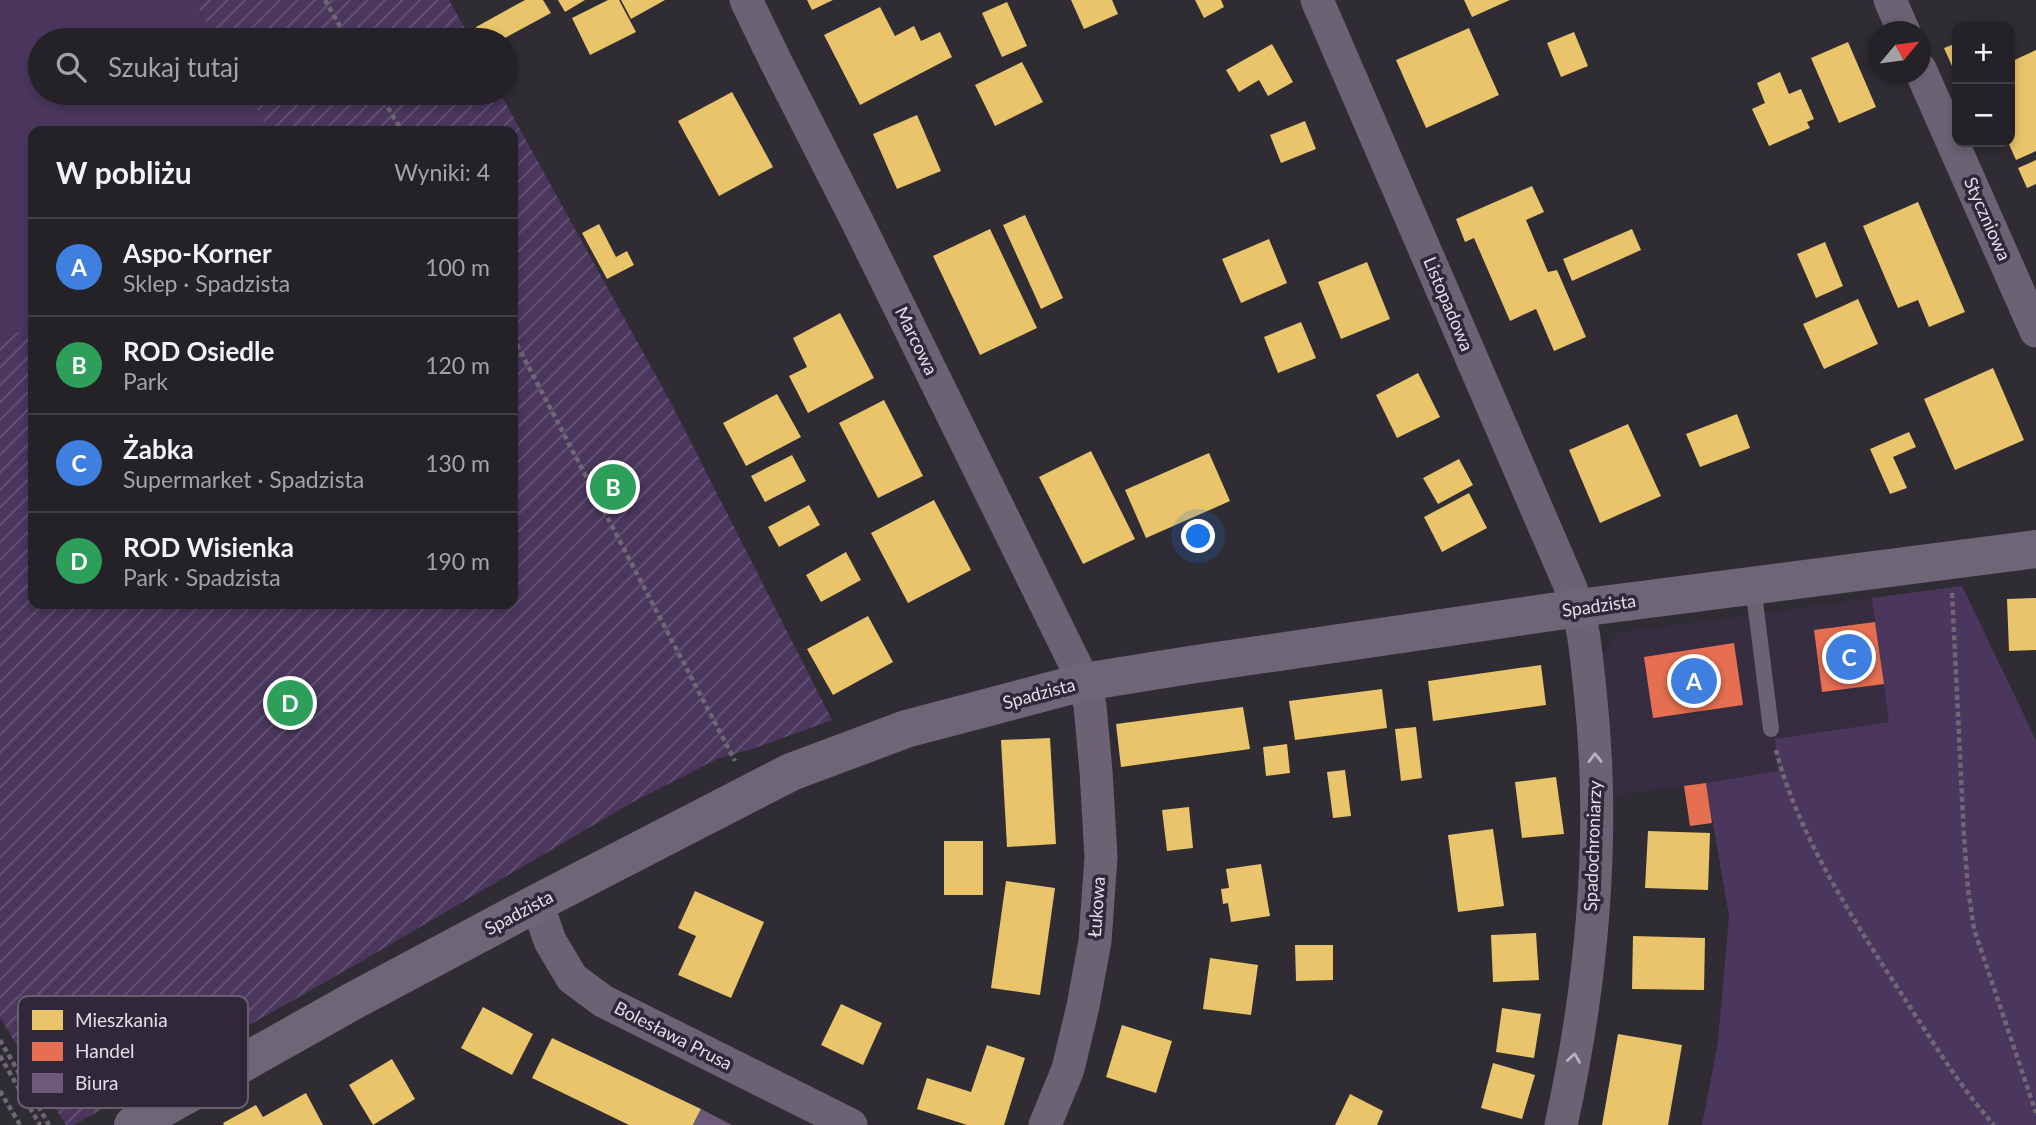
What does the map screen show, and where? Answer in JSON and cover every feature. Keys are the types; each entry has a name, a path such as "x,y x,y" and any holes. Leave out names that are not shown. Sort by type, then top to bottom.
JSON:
{"street":[{"name":"Marcowa","path":"746,0 1084,682"},
{"name":"Listopadowa","path":"1317,0 1579,608"},
{"path":"1890,0 1899,21"},
{"name":"Styczniowa","path":"1927,84 2036,331"},
{"name":"Spadzista","path":"248,1061 537,903 791,772 906,729 1084,682 1579,608 2036,548"},
{"name":"Spadochroniarzy","path":"1561,1125 1584,992 1596,868 1595,738 1579,608"},
{"name":"Łukowa","path":"1045,1125 1068,1069 1095,941 1101,857 1094,745 1090,706 1084,682"},
{"name":"Bolesława Prusa","path":"537,903 550,941 572,978 603,1001 851,1125"},
{"name":"Spadzista","path":"137,1124 165,1108"}],"lane":[{"path":"1753,586 1771,729"}],"path":[{"path":"325,0 341,28"},
{"path":"386,105 399,126"},
{"path":"518,347 751,793"},
{"path":"1952,588 1964,837 1974,929 2036,1113"},
{"path":"1771,729 1783,776 1821,860 1870,946 1945,1061 1994,1125"},
{"path":"0,1040 18,1071"},
{"path":"0,1056 18,1087"},
{"path":"0,1091 20,1125"},
{"path":"30,1108 40,1125"},
{"path":"39,1108 49,1125"}],"shaded area":[{"path":"0,0 193,0 210,28 28,28 28,105 254,105 267,126 28,126 28,327 0,342"},
{"path":"193,0 449,0 464,28 210,28"},
{"path":"254,105 507,105 671,403 832,720 717,759 631,803 248,1026 248,996 18,996 18,1047 0,1018 0,342 28,327 28,609 518,609 518,126 267,126"},
{"path":"1962,586 2036,740 2036,1125 1702,1125 1718,1042 1729,916 1706,783 1778,771 1775,739 1889,722 1872,598"},
{"path":"1872,598 1889,722 1775,739 1778,771 1611,795 1601,657 1617,633"},
{"path":"56,1108 104,1108 74,1125 66,1125"}],"building: Mieszkania":[{"path":"525,0 543,0 551,13 518,31 518,28 476,27"},
{"path":"558,0 585,0 565,12"},
{"path":"608,0 619,0 636,32 590,55 572,18"},
{"path":"621,0 665,0 631,19"},
{"path":"807,0 833,0 812,10"},
{"path":"1071,0 1112,0 1118,14 1084,29"},
{"path":"1195,0 1221,0 1224,7 1204,18"},
{"path":"1464,0 1510,0 1472,17"},
{"path":"1007,2 1027,46 1002,57 982,13"},
{"path":"880,7 895,36 914,26 921,41 940,32 952,57 860,105 824,35"},
{"path":"1469,28 1499,95 1426,128 1396,60"},
{"path":"1574,32 1588,66 1561,77 1547,43"},
{"path":"1848,42 1876,107 1839,123 1811,58"},
{"path":"1272,44 1293,82 1268,96 1259,80 1239,92 1226,70"},
{"path":"1952,45 1952,66 1944,48"},
{"path":"2036,50 2036,151 2016,160 2010,147 2015,147 2015,60"},
{"path":"1022,62 1043,102 995,126 975,85"},
{"path":"1780,72 1789,94 1801,89 1814,119 1807,122 1810,128 1769,146 1752,109 1765,103 1757,83"},
{"path":"732,92 773,167 719,196 678,121"},
{"path":"917,115 941,171 897,189 873,134"},
{"path":"1305,121 1316,149 1281,163 1270,135"},
{"path":"2036,160 2036,184 2027,188 2018,168"},
{"path":"1532,186 1544,212 1526,220 1548,272 1557,270 1586,337 1554,351 1536,309 1510,321 1474,238 1465,242 1456,219"},
{"path":"1918,202 1965,312 1929,327 1918,300 1898,308 1863,226"},
{"path":"1025,215 1063,298 1041,309 1003,225"},
{"path":"599,224 616,257 627,251 634,265 607,279 582,233"},
{"path":"990,229 1037,328 980,355 933,256"},
{"path":"1632,229 1641,250 1572,281 1563,259"},
{"path":"1269,239 1287,283 1241,303 1222,259"},
{"path":"1825,242 1843,286 1816,298 1797,254"},
{"path":"1367,262 1390,319 1341,339 1318,282"},
{"path":"1858,299 1878,344 1824,369 1803,324"},
{"path":"840,313 874,378 808,413 789,376 807,367 793,338"},
{"path":"1301,322 1316,358 1278,373 1264,337"},
{"path":"1993,368 2024,440 1955,470 1924,399"},
{"path":"1418,373 1440,417 1397,438 1376,395"},
{"path":"777,394 801,437 746,466 723,423"},
{"path":"884,400 923,476 878,498 839,423"},
{"path":"1737,414 1750,448 1700,467 1686,434"},
{"path":"1628,424 1661,496 1600,523 1569,450"},
{"path":"1909,432 1916,447 1893,457 1907,488 1890,494 1870,449"},
{"path":"1091,451 1135,539 1083,564 1039,477"},
{"path":"1209,453 1230,501 1146,538 1125,490"},
{"path":"792,455 806,481 765,502 751,476"},
{"path":"1459,459 1473,485 1438,504 1423,478"},
{"path":"1469,493 1487,528 1442,552 1424,517"},
{"path":"934,500 971,570 908,603 871,533"},
{"path":"809,505 820,525 779,547 768,527"},
{"path":"846,552 861,580 821,602 806,575"},
{"path":"2036,598 2036,650 2009,651 2007,599"},
{"path":"868,616 893,662 833,695 807,649"},
{"path":"1541,665 1546,705 1433,721 1428,681"},
{"path":"1382,689 1387,728 1295,740 1289,701"},
{"path":"1243,707 1250,749 1121,767 1116,724"},
{"path":"1416,727 1422,778 1401,781 1395,729"},
{"path":"1050,738 1056,844 1007,847 1001,740"},
{"path":"1287,744 1290,773 1266,776 1263,747"},
{"path":"1345,770 1351,816 1333,818 1327,772"},
{"path":"1556,777 1564,834 1522,838 1515,782"},
{"path":"1189,807 1193,848 1167,851 1162,810"},
{"path":"1493,829 1504,906 1458,912 1448,835"},
{"path":"1648,831 1710,833 1708,890 1645,888"},
{"path":"944,841 983,841 983,895 944,895"},
{"path":"1261,864 1270,916 1231,922 1228,903 1223,904 1221,889 1229,888 1226,869"},
{"path":"1006,881 1055,888 1040,995 991,988"},
{"path":"695,891 764,922 731,998 678,975 696,936 678,928"},
{"path":"1536,933 1539,980 1493,982 1491,935"},
{"path":"1633,936 1705,938 1704,990 1632,989"},
{"path":"1295,945 1333,945 1333,980 1296,981"},
{"path":"1210,958 1258,965 1251,1015 1203,1009"},
{"path":"841,1004 882,1023 863,1065 821,1045"},
{"path":"483,1007 533,1034 512,1075 461,1048"},
{"path":"1502,1008 1541,1014 1534,1058 1496,1052"},
{"path":"1122,1025 1172,1041 1156,1093 1106,1077"},
{"path":"1618,1034 1682,1045 1668,1125 1602,1125"},
{"path":"552,1038 701,1109 693,1125 629,1125 532,1078"},
{"path":"987,1045 1025,1058 1004,1125 967,1125 917,1109 927,1078 971,1092"},
{"path":"392,1059 415,1099 373,1125 349,1085"},
{"path":"1493,1063 1535,1075 1522,1119 1481,1108"},
{"path":"306,1093 323,1125 223,1123 256,1105 263,1117"},
{"path":"1350,1094 1383,1111 1377,1125 1335,1125"}],"building: Handel":[{"path":"1875,622 1884,684 1822,692 1814,630"},
{"path":"1734,643 1743,705 1653,718 1644,657"},
{"path":"1706,783 1712,823 1690,826 1684,786"}],"building: Biura":[{"path":"701,1109 732,1125 693,1125"}],"place":[{"name":"ROD Osiedle","path":"613,487"},
{"name":"Żabka","path":"1849,657"},
{"name":"Aspo-Korner","path":"1694,681"},
{"name":"ROD Wisienka","path":"290,703"}]}
